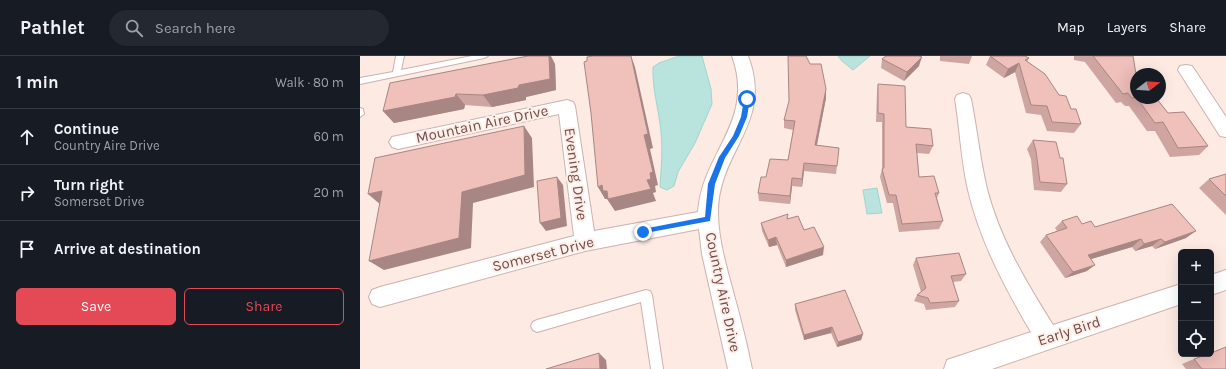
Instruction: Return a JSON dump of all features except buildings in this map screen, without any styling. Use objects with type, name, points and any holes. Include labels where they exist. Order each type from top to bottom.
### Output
[{"type":"street","name":"Country Aire Drive","points":[[740,56],[747,82],[744,117],[736,136],[722,157],[712,184],[708,219],[713,255],[740,369]]},
{"type":"street","points":[[1186,70],[1226,131]]},
{"type":"street","points":[[963,99],[978,190],[990,230],[1012,279],[1048,338]]},
{"type":"street","name":"Mountain Aire Drive","points":[[398,142],[567,106]]},
{"type":"street","name":"Evening Drive","points":[[567,106],[585,242]]},
{"type":"street","name":"Somerset Drive","points":[[380,297],[585,242],[708,219]]},
{"type":"street","points":[[1214,284],[1226,280]]},
{"type":"street","name":"Early Bird","points":[[956,369],[1178,295]]},
{"type":"lane","points":[[396,74],[400,56]]},
{"type":"lane","points":[[360,81],[484,56]]},
{"type":"lane","points":[[537,326],[646,295],[657,369]]},
{"type":"water","points":[[679,56],[702,56],[711,89],[712,104],[695,143],[678,172],[674,186],[667,190],[660,187],[662,139],[653,67],[659,63]]},
{"type":"water","points":[[838,56],[870,56],[853,70]]},
{"type":"water","points":[[877,188],[882,213],[867,214],[863,190]]},
{"type":"route","points":[[643,232],[708,219],[712,184],[722,157],[736,136],[744,117],[747,99]]}]
